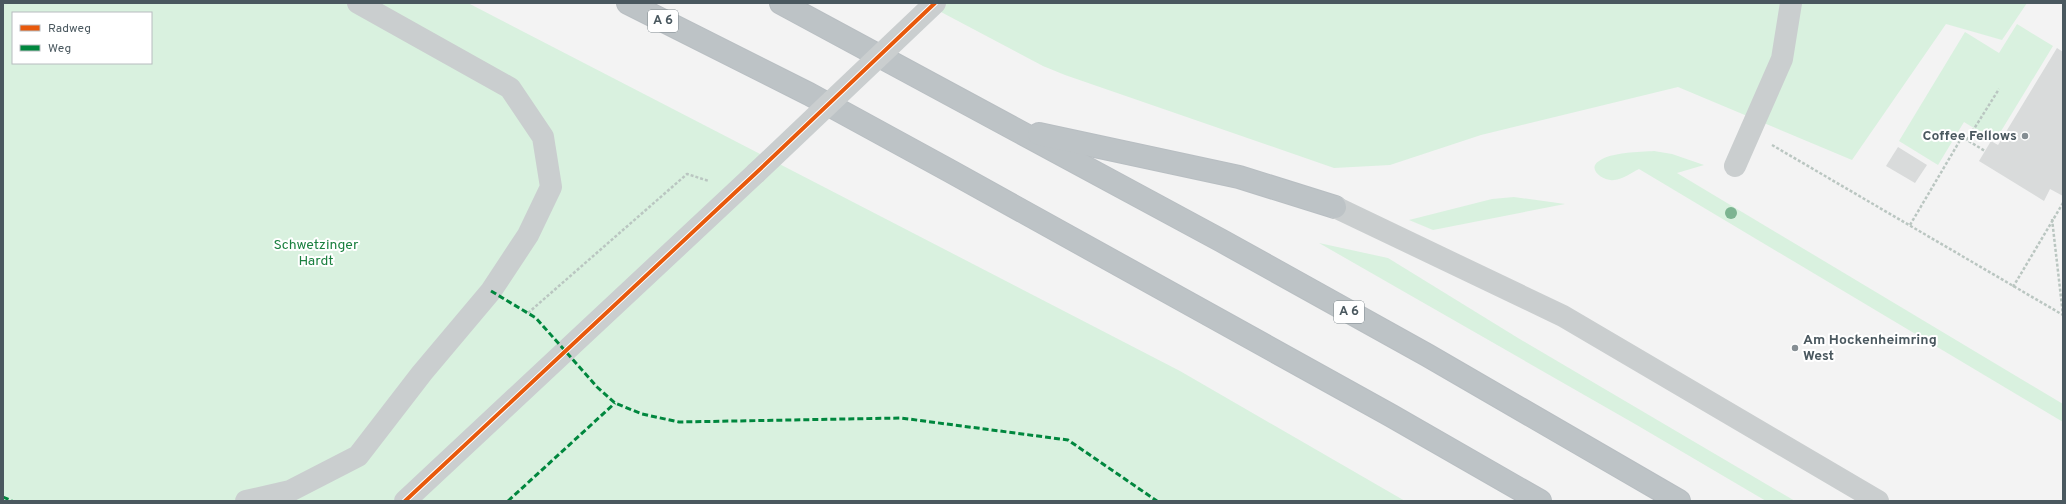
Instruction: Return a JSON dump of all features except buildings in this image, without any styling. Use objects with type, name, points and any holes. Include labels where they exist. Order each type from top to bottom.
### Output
[{"type":"highway","name":"A 6","points":[[628,3],[809,94],[950,170],[1390,415],[1540,501]]},
{"type":"highway","name":"A 6","points":[[780,3],[1015,129],[1421,352],[1679,501]]},
{"type":"highway","points":[[1015,129],[1239,177],[1335,207]]},
{"type":"lane","points":[[246,501],[290,491],[358,456],[422,373],[491,291],[528,235],[551,187],[543,137],[510,88],[358,3]]},
{"type":"lane","points":[[405,501],[756,173],[935,3]]},
{"type":"lane","points":[[1735,166],[1782,59],[1791,3]]},
{"type":"lane","points":[[1335,207],[1562,316],[1878,501]]},
{"type":"path","points":[[1968,140],[1998,89]]},
{"type":"path","points":[[1749,132],[2063,315]]},
{"type":"path","points":[[1910,225],[1962,137],[1985,151]]},
{"type":"path","points":[[528,313],[687,174]]},
{"type":"path","points":[[2013,287],[2052,219],[2063,203]]},
{"type":"path","points":[[2052,219],[2063,315]]},
{"type":"green space","name":"Schwetzinger Hardt","points":[[3,3],[468,3],[1180,371],[1405,501],[3,501]]},
{"type":"green space","points":[[924,3],[2027,3],[2002,40],[1946,24],[1852,160],[1678,87],[1481,135],[1390,165],[1334,168],[1065,75],[1043,66]]},
{"type":"green space","points":[[2017,24],[2053,46],[1995,141],[1964,122],[1938,165],[1899,141],[1965,32],[1999,53]]},
{"type":"green space","points":[[1654,151],[1672,154],[1704,165],[1677,173],[2063,404],[2063,422],[1639,169],[1624,177],[1610,180],[1601,177],[1594,168],[1599,161],[1611,156],[1626,153]]},
{"type":"green space","points":[[1514,197],[1565,204],[1433,230],[1409,220],[1492,199]]},
{"type":"green space","points":[[1319,243],[1388,258],[1518,338],[1795,501],[1766,501],[1635,424]]},
{"type":"marked path","points":[[491,291],[536,318],[597,387],[615,403],[642,414],[679,422],[901,418],[1068,440],[1157,501]]},
{"type":"marked path","points":[[508,501],[615,403]]},
{"type":"marked path","points":[[3,497],[12,501]]},
{"type":"cycle path","points":[[405,501],[756,173],[935,3]]},
{"type":"place","name":"Coffee Fellows","points":[[2025,136]]},
{"type":"place","name":"Am Hockenheimring West","points":[[1795,348]]}]
